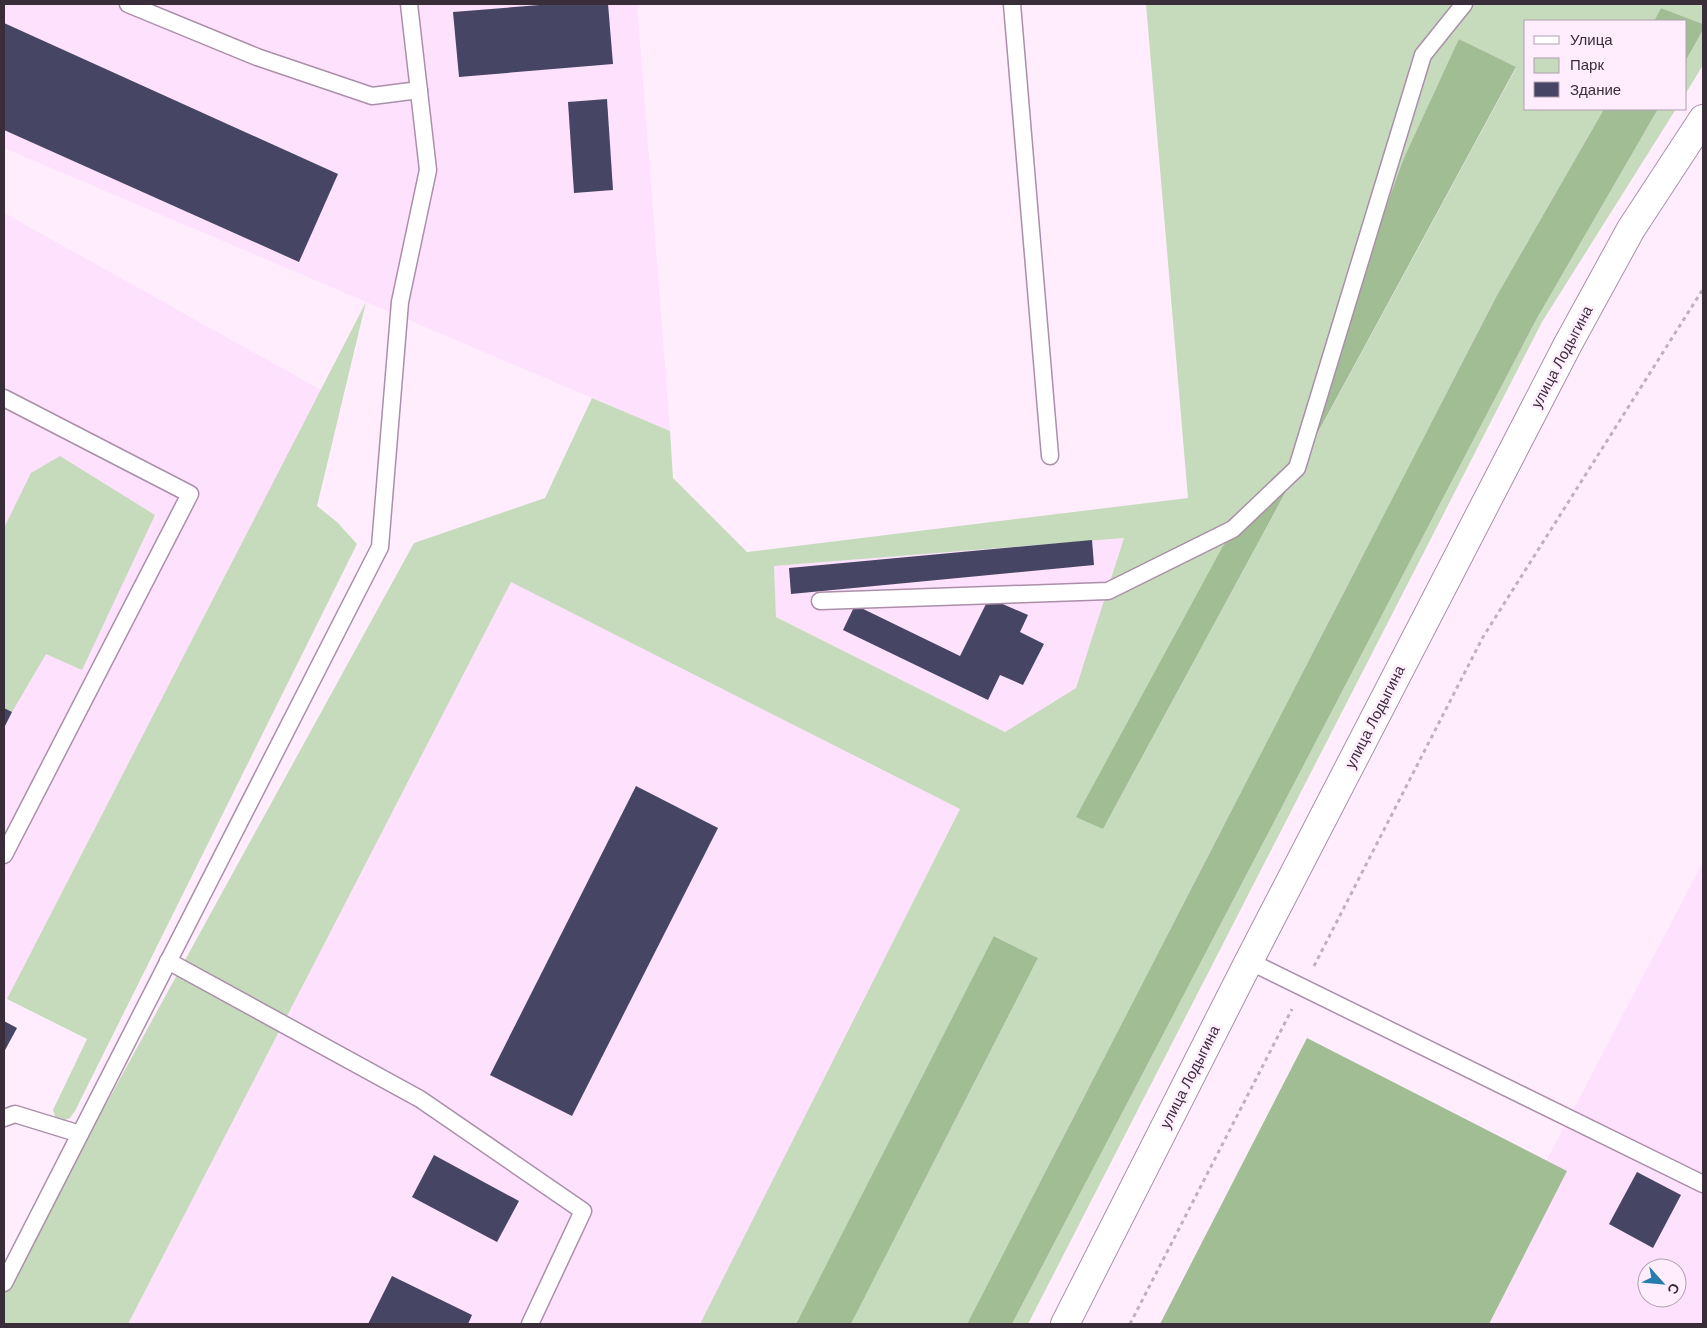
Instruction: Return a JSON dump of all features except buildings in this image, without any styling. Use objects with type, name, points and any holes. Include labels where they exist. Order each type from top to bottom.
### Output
[{"type":"main road","name":"улица Лодыгина","points":[[1065,1324],[1249,962],[1577,327],[1631,229],[1703,119]]},
{"type":"lane","points":[[128,4],[257,57],[372,96],[419,90]]},
{"type":"lane","points":[[6,1269],[80,1134],[380,547],[400,302],[428,170],[409,4]]},
{"type":"lane","points":[[1012,4],[1050,456]]},
{"type":"lane","points":[[820,601],[1108,591],[1232,529],[1297,468],[1423,55],[1464,4]]},
{"type":"lane","points":[[4,398],[190,494],[4,855]]},
{"type":"lane","points":[[168,961],[420,1100],[583,1211],[530,1324]]},
{"type":"lane","points":[[1249,962],[1703,1184]]},
{"type":"lane","points":[[4,1118],[15,1114],[80,1134]]},
{"type":"path","points":[[1130,1324],[1483,638],[1703,289]]},
{"type":"shaded area","points":[[4,4],[637,4],[670,431],[4,148]]},
{"type":"shaded area","points":[[4,213],[321,390],[7,999],[4,997]]},
{"type":"shaded area","points":[[1125,538],[1076,688],[1005,732],[776,617],[774,566]]},
{"type":"shaded area","points":[[510,581],[960,809],[700,1324],[128,1324]]},
{"type":"shaded area","points":[[1703,862],[1703,1324],[1461,1324]]},
{"type":"green space","points":[[1146,4],[1703,4],[1703,24],[1661,8],[1655,20],[1524,20],[1524,110],[1603,110],[1496,297],[967,1324],[851,1324],[1038,958],[995,936],[796,1324],[700,1324],[960,809],[511,582],[128,1324],[4,1324],[4,1290],[414,543],[545,498],[592,398],[670,431],[673,478],[747,552],[1188,498]],"holes":[[[1459,39],[1516,68],[1103,829],[1301,440]],[[1124,538],[1076,688],[1005,732],[776,617],[774,566]]]},
{"type":"green space","points":[[1661,8],[1703,24],[1703,30],[1687,58],[1687,20],[1655,20]]},
{"type":"green space","points":[[1703,30],[1703,65],[1687,91],[1687,58]]},
{"type":"green space","points":[[1459,39],[1516,67],[1103,829],[1076,817],[1223,546],[1272,494],[1301,440],[1404,158]]},
{"type":"green space","points":[[1603,110],[1657,110],[1536,320],[1012,1324],[967,1324],[1496,297]]},
{"type":"green space","points":[[1657,110],[1675,110],[1542,322],[1028,1324],[1012,1324],[1536,320]]},
{"type":"green space","points":[[366,302],[317,506],[337,522],[357,544],[75,1111],[70,1118],[63,1121],[56,1119],[53,1110],[87,1039],[7,999]]},
{"type":"green space","points":[[60,456],[155,515],[82,670],[46,654],[12,712],[4,708],[4,528],[31,473]]},
{"type":"green space","points":[[994,936],[1038,958],[851,1324],[796,1324]]},
{"type":"green space","points":[[1307,1038],[1567,1171],[1489,1324],[1160,1324]]}]
